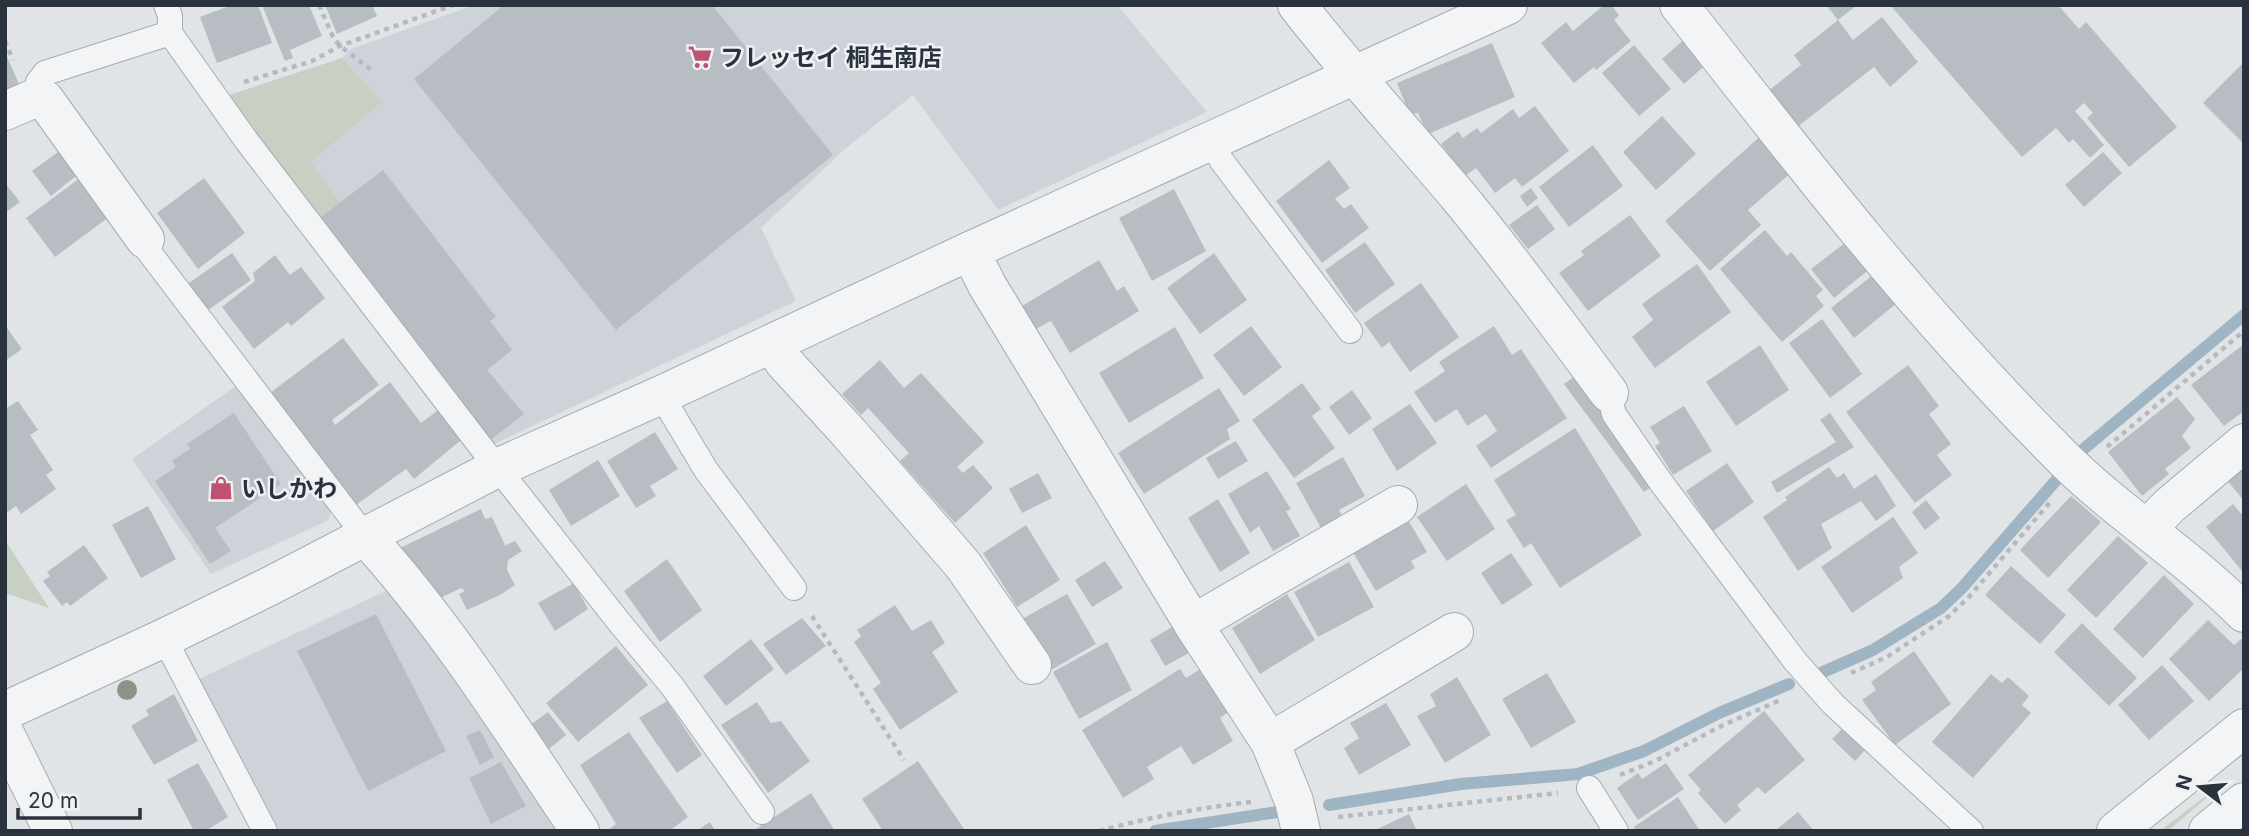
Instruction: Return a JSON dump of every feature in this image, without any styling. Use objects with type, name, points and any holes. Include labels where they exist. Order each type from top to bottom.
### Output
[{"type":"street","points":[[1297,5],[1339,60],[1469,210],[1609,393]]},
{"type":"street","points":[[5,711],[164,638],[497,468],[661,396],[970,251],[1508,5]]},
{"type":"street","points":[[1679,5],[1865,239],[1998,391],[2077,472],[2244,613]]},
{"type":"street","points":[[20,104],[45,100],[145,239]]},
{"type":"street","points":[[970,251],[1194,624],[1270,742],[1294,801],[1315,824]]},
{"type":"street","points":[[773,344],[784,362],[963,565],[1032,664]]},
{"type":"street","points":[[2147,529],[2169,506],[2244,443]]},
{"type":"street","points":[[1194,624],[1398,505]]},
{"type":"street","points":[[365,536],[394,569],[479,682],[580,831]]},
{"type":"street","points":[[1270,742],[1454,632]]},
{"type":"street","points":[[2116,831],[2244,727]]},
{"type":"street","points":[[5,734],[53,831]]},
{"type":"street","points":[[2208,831],[2244,802]]},
{"type":"lane","points":[[166,5],[170,16],[170,33],[209,90],[497,468],[672,686],[762,812]]},
{"type":"lane","points":[[20,104],[45,73],[170,33]]},
{"type":"lane","points":[[1213,141],[1221,160],[1350,331]]},
{"type":"lane","points":[[145,239],[146,248],[365,536]]},
{"type":"lane","points":[[1609,393],[1614,414],[1660,481],[1795,661],[1833,704],[1971,831]]},
{"type":"lane","points":[[661,396],[706,470],[794,588]]},
{"type":"lane","points":[[164,638],[265,831]]},
{"type":"lane","points":[[1589,788],[1616,831]]},
{"type":"path","points":[[319,5],[333,37],[340,46],[374,72]]},
{"type":"path","points":[[209,90],[224,89],[312,61],[340,46],[453,5]]},
{"type":"path","points":[[2100,452],[2244,331]]},
{"type":"path","points":[[1843,677],[1887,657],[1949,616],[1968,598],[2059,493]]},
{"type":"path","points":[[794,588],[904,760]]},
{"type":"path","points":[[1315,824],[1357,816],[1577,792],[1655,761],[1723,724],[1791,696]]},
{"type":"path","points":[[1100,831],[1159,815],[1258,802]]},
{"type":"shaded area","points":[[474,5],[1117,5],[1207,112],[998,210],[913,95],[845,149],[761,228],[796,301],[490,446],[317,220],[311,162],[381,102],[342,58],[351,49]]},
{"type":"shaded area","points":[[240,383],[332,504],[329,520],[211,574],[132,459]]},
{"type":"shaded area","points":[[392,588],[564,831],[280,831],[199,679]]},
{"type":"green space","points":[[342,58],[382,102],[311,162],[340,203],[317,220],[223,97]]},
{"type":"green space","points":[[5,540],[49,608],[5,593]]},
{"type":"green space","points":[[2233,775],[2168,831],[2160,831]]},
{"type":"building","points":[[232,5],[258,5],[272,43],[217,63],[200,17]]},
{"type":"building","points":[[262,5],[309,5],[322,36],[290,50],[293,58],[285,61]]},
{"type":"building","points":[[325,5],[372,5],[377,16],[337,34]]},
{"type":"building","points":[[504,5],[712,5],[833,155],[616,330],[414,79]]},
{"type":"building","points":[[1604,5],[1611,5],[1619,15],[1614,20],[1631,41],[1596,70],[1594,67],[1574,83],[1541,43],[1566,22],[1573,31]]},
{"type":"building","points":[[1826,5],[1857,5],[1838,20]]},
{"type":"building","points":[[1890,5],[2058,5],[2079,29],[2086,22],[2177,127],[2129,167],[2087,118],[2093,113],[2084,103],[2075,111],[2104,145],[2090,158],[2073,139],[2069,143],[2056,128],[2022,157]]},
{"type":"building","points":[[1882,17],[1918,62],[1890,87],[1874,67],[1796,128],[1767,92],[1801,65],[1794,55],[1838,20],[1853,40]]},
{"type":"building","points":[[1687,37],[1710,61],[1684,84],[1662,59]]},
{"type":"building","points":[[1492,43],[1515,97],[1428,134],[1418,113],[1410,115],[1397,83]]},
{"type":"building","points":[[1634,45],[1671,89],[1639,116],[1602,73]]},
{"type":"building","points":[[5,52],[22,91],[5,98]]},
{"type":"building","points":[[2244,62],[2244,144],[2203,103]]},
{"type":"building","points":[[1535,106],[1569,151],[1522,187],[1515,178],[1495,193],[1476,168],[1465,176],[1441,144],[1458,131],[1463,138],[1477,128],[1481,133],[1513,109],[1519,118]]},
{"type":"building","points":[[1662,116],[1696,154],[1656,190],[1623,152]]},
{"type":"building","points":[[1763,134],[1794,170],[1748,210],[1761,225],[1710,271],[1665,221]]},
{"type":"building","points":[[1593,145],[1623,186],[1569,227],[1539,187]]},
{"type":"building","points":[[58,152],[76,176],[51,196],[32,171]]},
{"type":"building","points":[[2103,152],[2122,173],[2084,207],[2065,185]]},
{"type":"building","points":[[1329,160],[1350,188],[1335,199],[1344,209],[1351,204],[1369,228],[1322,263],[1276,201]]},
{"type":"building","points":[[383,170],[496,317],[490,321],[512,350],[487,370],[524,414],[488,442],[454,399],[457,394],[321,217]]},
{"type":"building","points":[[80,178],[109,217],[55,257],[26,218]]},
{"type":"building","points":[[204,178],[245,233],[198,269],[157,213]]},
{"type":"building","points":[[5,183],[20,202],[5,213]]},
{"type":"building","points":[[1531,188],[1538,198],[1527,207],[1520,196]]},
{"type":"building","points":[[1174,189],[1206,251],[1152,281],[1119,218]]},
{"type":"building","points":[[1537,205],[1555,229],[1528,249],[1509,225]]},
{"type":"building","points":[[1630,215],[1661,256],[1588,311],[1559,273],[1584,255],[1581,251]]},
{"type":"building","points":[[1765,230],[1787,256],[1791,252],[1823,290],[1816,296],[1824,306],[1782,342],[1720,269]]},
{"type":"building","points":[[1850,239],[1871,268],[1834,298],[1811,269]]},
{"type":"building","points":[[1365,242],[1395,284],[1355,313],[1325,270]]},
{"type":"building","points":[[232,253],[251,280],[205,312],[186,285]]},
{"type":"building","points":[[1214,253],[1247,300],[1200,334],[1167,288]]},
{"type":"building","points":[[275,255],[290,275],[301,267],[325,298],[291,326],[288,322],[254,349],[222,307],[255,281],[253,273]]},
{"type":"building","points":[[1099,260],[1117,291],[1124,286],[1139,311],[1070,353],[1051,321],[1036,329],[1022,306]]},
{"type":"building","points":[[1697,264],[1731,312],[1655,368],[1632,337],[1653,320],[1642,304]]},
{"type":"building","points":[[1874,274],[1897,303],[1854,338],[1831,308]]},
{"type":"building","points":[[1421,283],[1459,337],[1410,372],[1389,342],[1382,348],[1364,323]]},
{"type":"building","points":[[1822,319],[1862,374],[1830,398],[1789,343]]},
{"type":"building","points":[[5,325],[22,349],[5,361]]},
{"type":"building","points":[[1251,326],[1282,367],[1244,396],[1213,355]]},
{"type":"building","points":[[1494,326],[1512,355],[1521,349],[1567,418],[1491,468],[1476,446],[1497,431],[1486,414],[1467,426],[1457,409],[1435,423],[1414,392],[1445,371],[1439,362]]},
{"type":"building","points":[[1175,327],[1204,378],[1129,423],[1099,373]]},
{"type":"building","points":[[343,338],[379,385],[332,420],[335,425],[390,382],[421,423],[441,408],[466,436],[414,479],[406,469],[356,505],[270,393]]},
{"type":"building","points":[[2244,344],[2244,411],[2224,426],[2191,385]]},
{"type":"building","points":[[1760,345],[1789,390],[1736,426],[1706,382]]},
{"type":"building","points":[[880,360],[904,388],[921,373],[984,442],[957,467],[963,473],[973,465],[993,488],[955,523],[900,461],[909,453],[868,408],[861,415],[842,394]]},
{"type":"building","points":[[1908,365],[1939,406],[1929,414],[1951,444],[1937,455],[1952,475],[1915,503],[1846,412]]},
{"type":"building","points":[[1575,376],[1656,484],[1644,492],[1564,384]]},
{"type":"building","points":[[1302,383],[1321,409],[1312,416],[1335,448],[1294,478],[1252,420]]},
{"type":"building","points":[[1219,388],[1240,421],[1227,429],[1230,439],[1144,494],[1118,453]]},
{"type":"building","points":[[1352,390],[1372,418],[1349,435],[1329,407]]},
{"type":"building","points":[[2177,397],[2195,419],[2182,436],[2191,448],[2165,469],[2169,474],[2142,496],[2108,452]]},
{"type":"building","points":[[18,401],[38,430],[30,435],[53,470],[46,475],[56,489],[21,514],[16,506],[8,512],[5,508],[5,409]]},
{"type":"building","points":[[1410,404],[1437,443],[1397,471],[1372,429]]},
{"type":"building","points":[[1684,406],[1712,451],[1673,475],[1655,446],[1660,443],[1650,427]]},
{"type":"building","points":[[234,413],[281,484],[215,528],[231,551],[210,564],[155,481],[176,467],[172,461],[190,449],[187,444]]},
{"type":"building","points":[[1830,413],[1854,447],[1777,493],[1771,482],[1836,442],[1820,420]]},
{"type":"building","points":[[1575,428],[1642,535],[1560,588],[1531,543],[1524,548],[1506,520],[1516,515],[1494,480]]},
{"type":"building","points":[[655,432],[678,469],[650,486],[656,496],[636,508],[607,461]]},
{"type":"building","points":[[1236,441],[1248,461],[1218,479],[1206,458]]},
{"type":"building","points":[[1343,457],[1365,496],[1339,510],[1342,516],[1321,528],[1296,483]]},
{"type":"building","points":[[598,460],[620,496],[571,526],[549,490]]},
{"type":"building","points":[[1727,463],[1754,502],[1713,531],[1686,491]]},
{"type":"building","points":[[2244,465],[2244,501],[2226,479]]},
{"type":"building","points":[[1829,467],[1837,478],[1844,473],[1854,489],[1876,474],[1896,506],[1876,521],[1861,501],[1821,524],[1832,548],[1798,571],[1763,517],[1787,500],[1785,497]]},
{"type":"building","points":[[1267,471],[1291,509],[1286,511],[1300,536],[1273,551],[1259,526],[1250,533],[1228,494]]},
{"type":"building","points":[[1038,473],[1052,498],[1022,513],[1009,489]]},
{"type":"building","points":[[1466,484],[1495,529],[1447,561],[1417,517]]},
{"type":"building","points":[[2071,496],[2101,522],[2048,578],[2020,550]]},
{"type":"building","points":[[1218,499],[1250,553],[1220,572],[1188,518]]},
{"type":"building","points":[[1926,500],[1940,518],[1925,530],[1912,512]]},
{"type":"building","points":[[2233,504],[2244,517],[2242,571],[2206,527]]},
{"type":"building","points":[[148,506],[176,559],[141,578],[112,525]]},
{"type":"building","points":[[481,509],[485,519],[492,517],[505,545],[495,550],[515,541],[522,551],[508,560],[507,570],[515,585],[467,610],[459,594],[465,591],[461,588],[436,600],[430,581],[423,587],[400,548]]},
{"type":"building","points":[[1893,517],[1918,553],[1899,567],[1903,578],[1852,613],[1821,567]]},
{"type":"building","points":[[1407,518],[1427,552],[1411,561],[1415,568],[1376,591],[1352,551]]},
{"type":"building","points":[[1026,525],[1060,580],[1017,607],[983,553]]},
{"type":"building","points":[[2118,536],[2148,563],[2096,618],[2067,590]]},
{"type":"building","points":[[84,545],[108,578],[70,606],[67,602],[62,606],[43,581],[50,576],[47,572]]},
{"type":"building","points":[[1511,553],[1533,585],[1502,605],[1481,573]]},
{"type":"building","points":[[667,559],[702,610],[660,642],[624,591]]},
{"type":"building","points":[[1105,561],[1123,588],[1092,607],[1075,580]]},
{"type":"building","points":[[1349,562],[1374,607],[1318,637],[1294,592]]},
{"type":"building","points":[[2011,566],[2066,615],[2040,644],[1985,595]]},
{"type":"building","points":[[2164,575],[2194,604],[2143,658],[2113,629]]},
{"type":"building","points":[[574,583],[588,609],[555,631],[538,603]]},
{"type":"building","points":[[1067,594],[1096,644],[1051,670],[1022,619]]},
{"type":"building","points":[[1287,594],[1315,640],[1260,674],[1232,628]]},
{"type":"building","points":[[895,605],[912,631],[931,620],[945,643],[932,652],[958,692],[900,730],[873,689],[881,683],[854,642],[861,636],[857,630]]},
{"type":"building","points":[[376,614],[446,751],[368,791],[297,651]]},
{"type":"building","points":[[802,618],[826,646],[786,675],[763,644]]},
{"type":"building","points":[[2208,620],[2234,645],[2241,639],[2244,641],[2244,668],[2209,701],[2169,659]]},
{"type":"building","points":[[2082,623],[2137,678],[2109,706],[2054,652]]},
{"type":"building","points":[[1174,626],[1189,653],[1165,666],[1150,640]]},
{"type":"building","points":[[751,639],[774,669],[726,706],[703,676]]},
{"type":"building","points":[[1107,642],[1132,690],[1079,719],[1053,672]]},
{"type":"building","points":[[616,646],[648,685],[578,742],[546,703]]},
{"type":"building","points":[[1914,651],[1951,704],[1895,745],[1862,700],[1876,690],[1871,682]]},
{"type":"building","points":[[2162,665],[2194,701],[2149,740],[2118,705]]},
{"type":"building","points":[[1180,669],[1186,678],[1199,670],[1203,676],[1207,673],[1230,711],[1220,718],[1233,741],[1193,765],[1181,746],[1147,767],[1154,779],[1123,798],[1082,730]]},
{"type":"building","points":[[1547,673],[1576,722],[1531,748],[1502,699]]},
{"type":"building","points":[[1991,674],[2002,683],[2008,677],[2029,696],[2022,705],[2031,713],[1973,778],[1932,742]]},
{"type":"building","points":[[1457,677],[1491,735],[1445,763],[1417,716],[1436,706],[1430,694]]},
{"type":"building","points":[[174,694],[198,741],[154,765],[131,726],[149,715],[146,710]]},
{"type":"building","points":[[667,701],[702,755],[677,773],[639,718]]},
{"type":"building","points":[[757,702],[771,723],[781,721],[810,761],[768,793],[721,725]]},
{"type":"building","points":[[1386,703],[1411,745],[1359,775],[1344,748],[1359,738],[1350,723]]},
{"type":"building","points":[[1764,711],[1805,760],[1765,794],[1758,787],[1737,805],[1741,810],[1725,824],[1698,793],[1701,790],[1688,775]]},
{"type":"building","points":[[548,712],[566,735],[544,753],[525,729]]},
{"type":"building","points":[[1843,728],[1865,750],[1855,761],[1832,739]]},
{"type":"building","points":[[480,730],[494,757],[480,765],[466,736]]},
{"type":"building","points":[[629,732],[688,817],[669,831],[607,831],[616,824],[580,765]]},
{"type":"building","points":[[918,761],[964,829],[961,831],[883,831],[862,799]]},
{"type":"building","points":[[501,762],[526,806],[491,824],[469,778]]},
{"type":"building","points":[[198,763],[228,817],[205,831],[194,831],[167,780]]},
{"type":"building","points":[[1666,763],[1684,789],[1638,820],[1617,788],[1638,773],[1642,779]]},
{"type":"building","points":[[811,793],[835,831],[753,831]]},
{"type":"building","points":[[1678,797],[1700,831],[1636,831],[1634,827]]},
{"type":"building","points":[[1798,812],[1814,831],[1775,831]]},
{"type":"building","points":[[1409,814],[1417,831],[1373,831]]},
{"type":"building","points":[[710,822],[715,831],[696,831]]},
{"type":"waterway","points":[[2080,452],[2244,315]]},
{"type":"waterway","points":[[1823,672],[1873,650],[1941,608],[1962,588],[2058,478]]},
{"type":"waterway","points":[[1329,805],[1461,784],[1578,774],[1644,751],[1719,713],[1789,684]]},
{"type":"waterway","points":[[1155,831],[1277,812]]},
{"type":"place","name":"フレッセイ 桐生南店","points":[[700,57]]},
{"type":"place","name":"いしかわ","points":[[221,488]]}]
